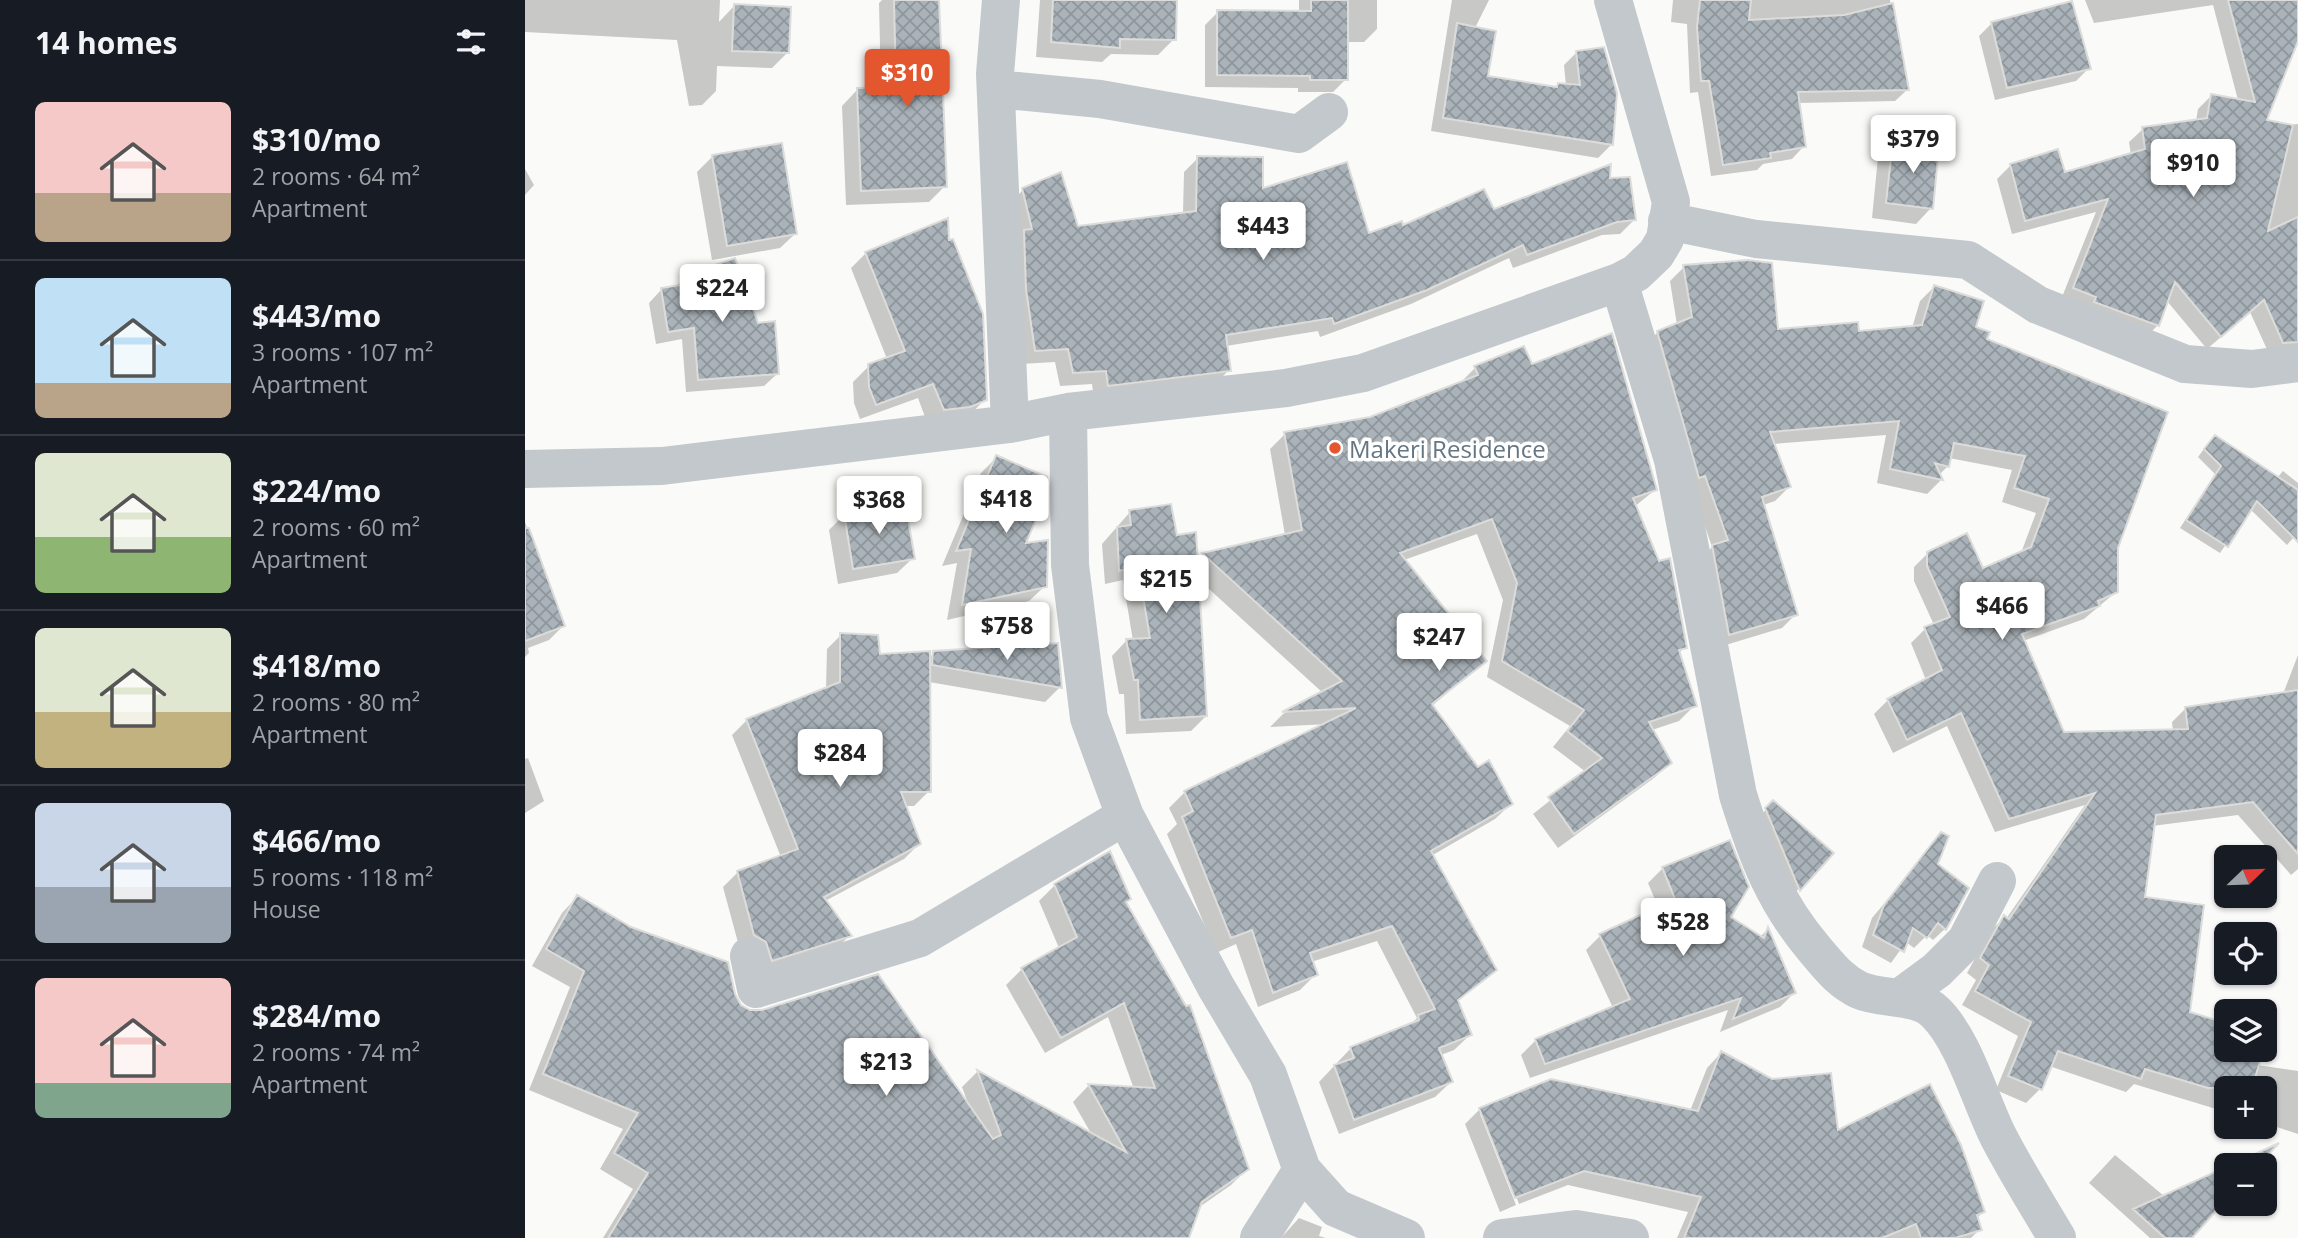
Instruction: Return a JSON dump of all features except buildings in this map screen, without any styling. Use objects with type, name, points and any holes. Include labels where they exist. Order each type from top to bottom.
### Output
[{"type":"street","points":[[1001,0],[996,89],[1010,424]]},
{"type":"street","points":[[525,469],[662,466],[1010,424],[1068,412],[1286,388],[1363,373],[1619,282],[1636,273],[1656,254],[1665,239],[1671,202],[1613,0]]},
{"type":"street","points":[[996,89],[1100,99],[1299,134],[1329,112]]},
{"type":"street","points":[[1667,221],[1756,239],[1968,260],[2038,305],[2185,364],[2252,369],[2298,363]]},
{"type":"street","points":[[1619,282],[1673,460],[1738,795],[1754,847],[1775,895],[1792,923],[1837,977],[1860,990],[1899,998],[1935,1011],[1955,1041],[1998,1136],[2057,1238]]},
{"type":"street","points":[[1068,412],[1070,565],[1089,718],[1125,816],[1216,987],[1268,1075],[1302,1170],[1336,1208],[1406,1238]]},
{"type":"street","points":[[749,956],[756,989],[920,938],[1125,816]]},
{"type":"street","points":[[1899,998],[1937,971],[1966,941],[1997,881]]},
{"type":"street","points":[[1259,1238],[1302,1170]]},
{"type":"street","points":[[1502,1238],[1576,1228],[1630,1238]]},
{"type":"place","name":"Makeri Residence","points":[[1335,448]]}]
